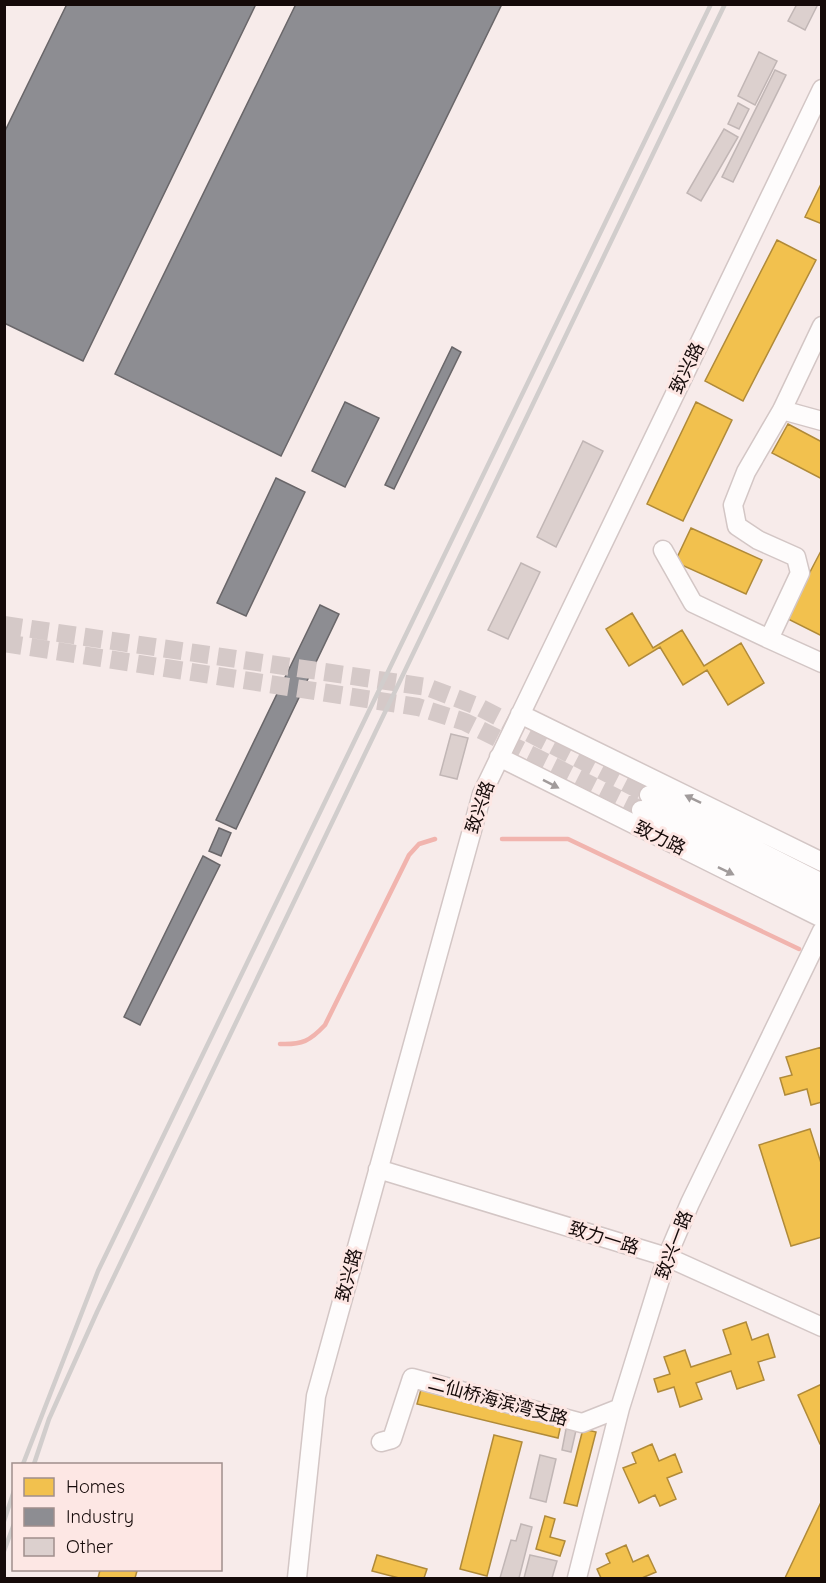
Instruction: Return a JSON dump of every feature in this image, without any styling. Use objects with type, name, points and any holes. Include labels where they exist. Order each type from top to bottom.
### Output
[{"type":"street","name":"致兴路","points":[[297,1578],[316,1396],[482,794],[822,89]]},
{"type":"street","points":[[769,639],[800,573],[796,557],[758,540],[737,526],[733,505],[746,472],[782,410],[822,326]]},
{"type":"street","points":[[782,410],[822,421]]},
{"type":"street","points":[[663,550],[693,603],[822,663]]},
{"type":"street","name":"致力路","points":[[520,714],[645,803],[822,918]]},
{"type":"street","name":"致力路","points":[[499,757],[822,862]]},
{"type":"street","name":"致力路","points":[[645,803],[822,882]]},
{"type":"street","name":"致力路","points":[[645,803],[822,901]]},
{"type":"street","name":"致兴一路","points":[[577,1578],[620,1408],[667,1257],[690,1203],[822,931]]},
{"type":"street","name":"致力一路","points":[[378,1169],[667,1257],[822,1327]]},
{"type":"street","name":"二仙桥海滨湾支路","points":[[381,1442],[392,1439],[412,1378],[582,1424],[620,1408]]},
{"type":"building: Homes","points":[[822,182],[822,224],[805,217]]},
{"type":"building: Homes","points":[[777,240],[816,260],[743,401],[705,381]]},
{"type":"building: Homes","points":[[696,402],[732,420],[683,521],[647,504]]},
{"type":"building: Homes","points":[[788,424],[822,442],[822,479],[772,453]]},
{"type":"building: Homes","points":[[691,528],[762,560],[746,594],[675,562]]},
{"type":"building: Homes","points":[[822,549],[822,636],[786,618]]},
{"type":"building: Homes","points":[[632,613],[653,648],[682,630],[704,666],[741,643],[764,683],[728,705],[707,670],[683,685],[660,647],[629,666],[606,629]]},
{"type":"building: Homes","points":[[822,1047],[822,1102],[811,1105],[807,1089],[785,1095],[780,1078],[792,1075],[786,1057]]},
{"type":"building: Homes","points":[[810,1129],[822,1166],[822,1237],[791,1246],[759,1145]]},
{"type":"building: Homes","points":[[746,1322],[752,1340],[768,1334],[775,1357],[758,1362],[764,1380],[737,1389],[731,1371],[696,1383],[702,1399],[680,1407],[674,1387],[658,1392],[654,1379],[670,1374],[664,1357],[685,1350],[691,1367],[731,1354],[723,1330]]},
{"type":"building: Homes","points":[[822,1384],[822,1444],[820,1444],[798,1395]]},
{"type":"building: Homes","points":[[422,1386],[562,1420],[558,1438],[417,1404]]},
{"type":"building: Homes","points":[[583,1429],[596,1432],[577,1506],[564,1503]]},
{"type":"building: Homes","points":[[494,1435],[522,1442],[487,1576],[460,1569]]},
{"type":"building: Homes","points":[[652,1444],[659,1461],[675,1454],[682,1472],[667,1478],[676,1499],[660,1506],[655,1495],[639,1503],[623,1468],[636,1463],[632,1453]]},
{"type":"building: Homes","points":[[822,1500],[822,1578],[785,1578]]},
{"type":"building: Homes","points":[[545,1516],[555,1519],[550,1537],[565,1541],[560,1556],[536,1549]]},
{"type":"building: Homes","points":[[626,1545],[633,1562],[648,1555],[656,1572],[642,1578],[601,1578],[597,1569],[610,1563],[606,1554]]},
{"type":"building: Homes","points":[[377,1555],[427,1569],[424,1578],[399,1578],[372,1571]]},
{"type":"building: Homes","points":[[100,1571],[137,1571],[135,1578],[98,1578]]},
{"type":"building: Industry","points":[[67,4],[256,4],[83,361],[4,323],[4,133]]},
{"type":"building: Industry","points":[[296,4],[502,4],[281,456],[115,374]]},
{"type":"building: Industry","points":[[452,347],[461,352],[394,489],[385,485]]},
{"type":"building: Industry","points":[[345,402],[379,418],[345,487],[312,471]]},
{"type":"building: Industry","points":[[276,478],[305,492],[246,616],[217,603]]},
{"type":"building: Industry","points":[[320,605],[339,614],[236,829],[216,820]]},
{"type":"building: Industry","points":[[219,828],[231,833],[221,856],[209,851]]},
{"type":"building: Industry","points":[[203,856],[220,865],[140,1025],[124,1017]]},
{"type":"building: Other","points":[[797,4],[818,4],[805,30],[788,21]]},
{"type":"building: Other","points":[[759,52],[777,61],[755,105],[738,96]]},
{"type":"building: Other","points":[[775,70],[786,75],[733,182],[722,177]]},
{"type":"building: Other","points":[[738,103],[749,109],[739,129],[728,124]]},
{"type":"building: Other","points":[[724,129],[738,137],[701,201],[687,193]]},
{"type":"building: Other","points":[[583,441],[603,451],[556,547],[537,537]]},
{"type":"building: Other","points":[[521,563],[540,572],[508,639],[488,630]]},
{"type":"building: Other","points":[[451,734],[468,738],[457,779],[440,775]]},
{"type":"building: Other","points":[[567,1424],[577,1426],[571,1452],[562,1450]]},
{"type":"building: Other","points":[[540,1455],[556,1459],[546,1502],[530,1498]]},
{"type":"building: Other","points":[[521,1524],[532,1527],[519,1578],[500,1578],[511,1540],[516,1541]]},
{"type":"building: Other","points":[[530,1555],[557,1561],[552,1578],[524,1578]]},
{"type":"waterway","points":[[280,1044],[305,1041],[325,1025],[409,855],[419,844],[435,839]]},
{"type":"waterway","points":[[502,839],[568,839],[799,949]]},
{"type":"tunnel","points":[[4,625],[427,687],[477,706],[649,795]]},
{"type":"tunnel","points":[[4,643],[418,707],[465,722],[641,810]]},
{"type":"railway","points":[[23,1463],[98,1271],[711,4]]},
{"type":"railway","points":[[34,1463],[49,1419],[97,1312],[725,4]]},
{"type":"railway","points":[[4,1521],[12,1497]]},
{"type":"railway","points":[[4,1551],[12,1529]]}]
